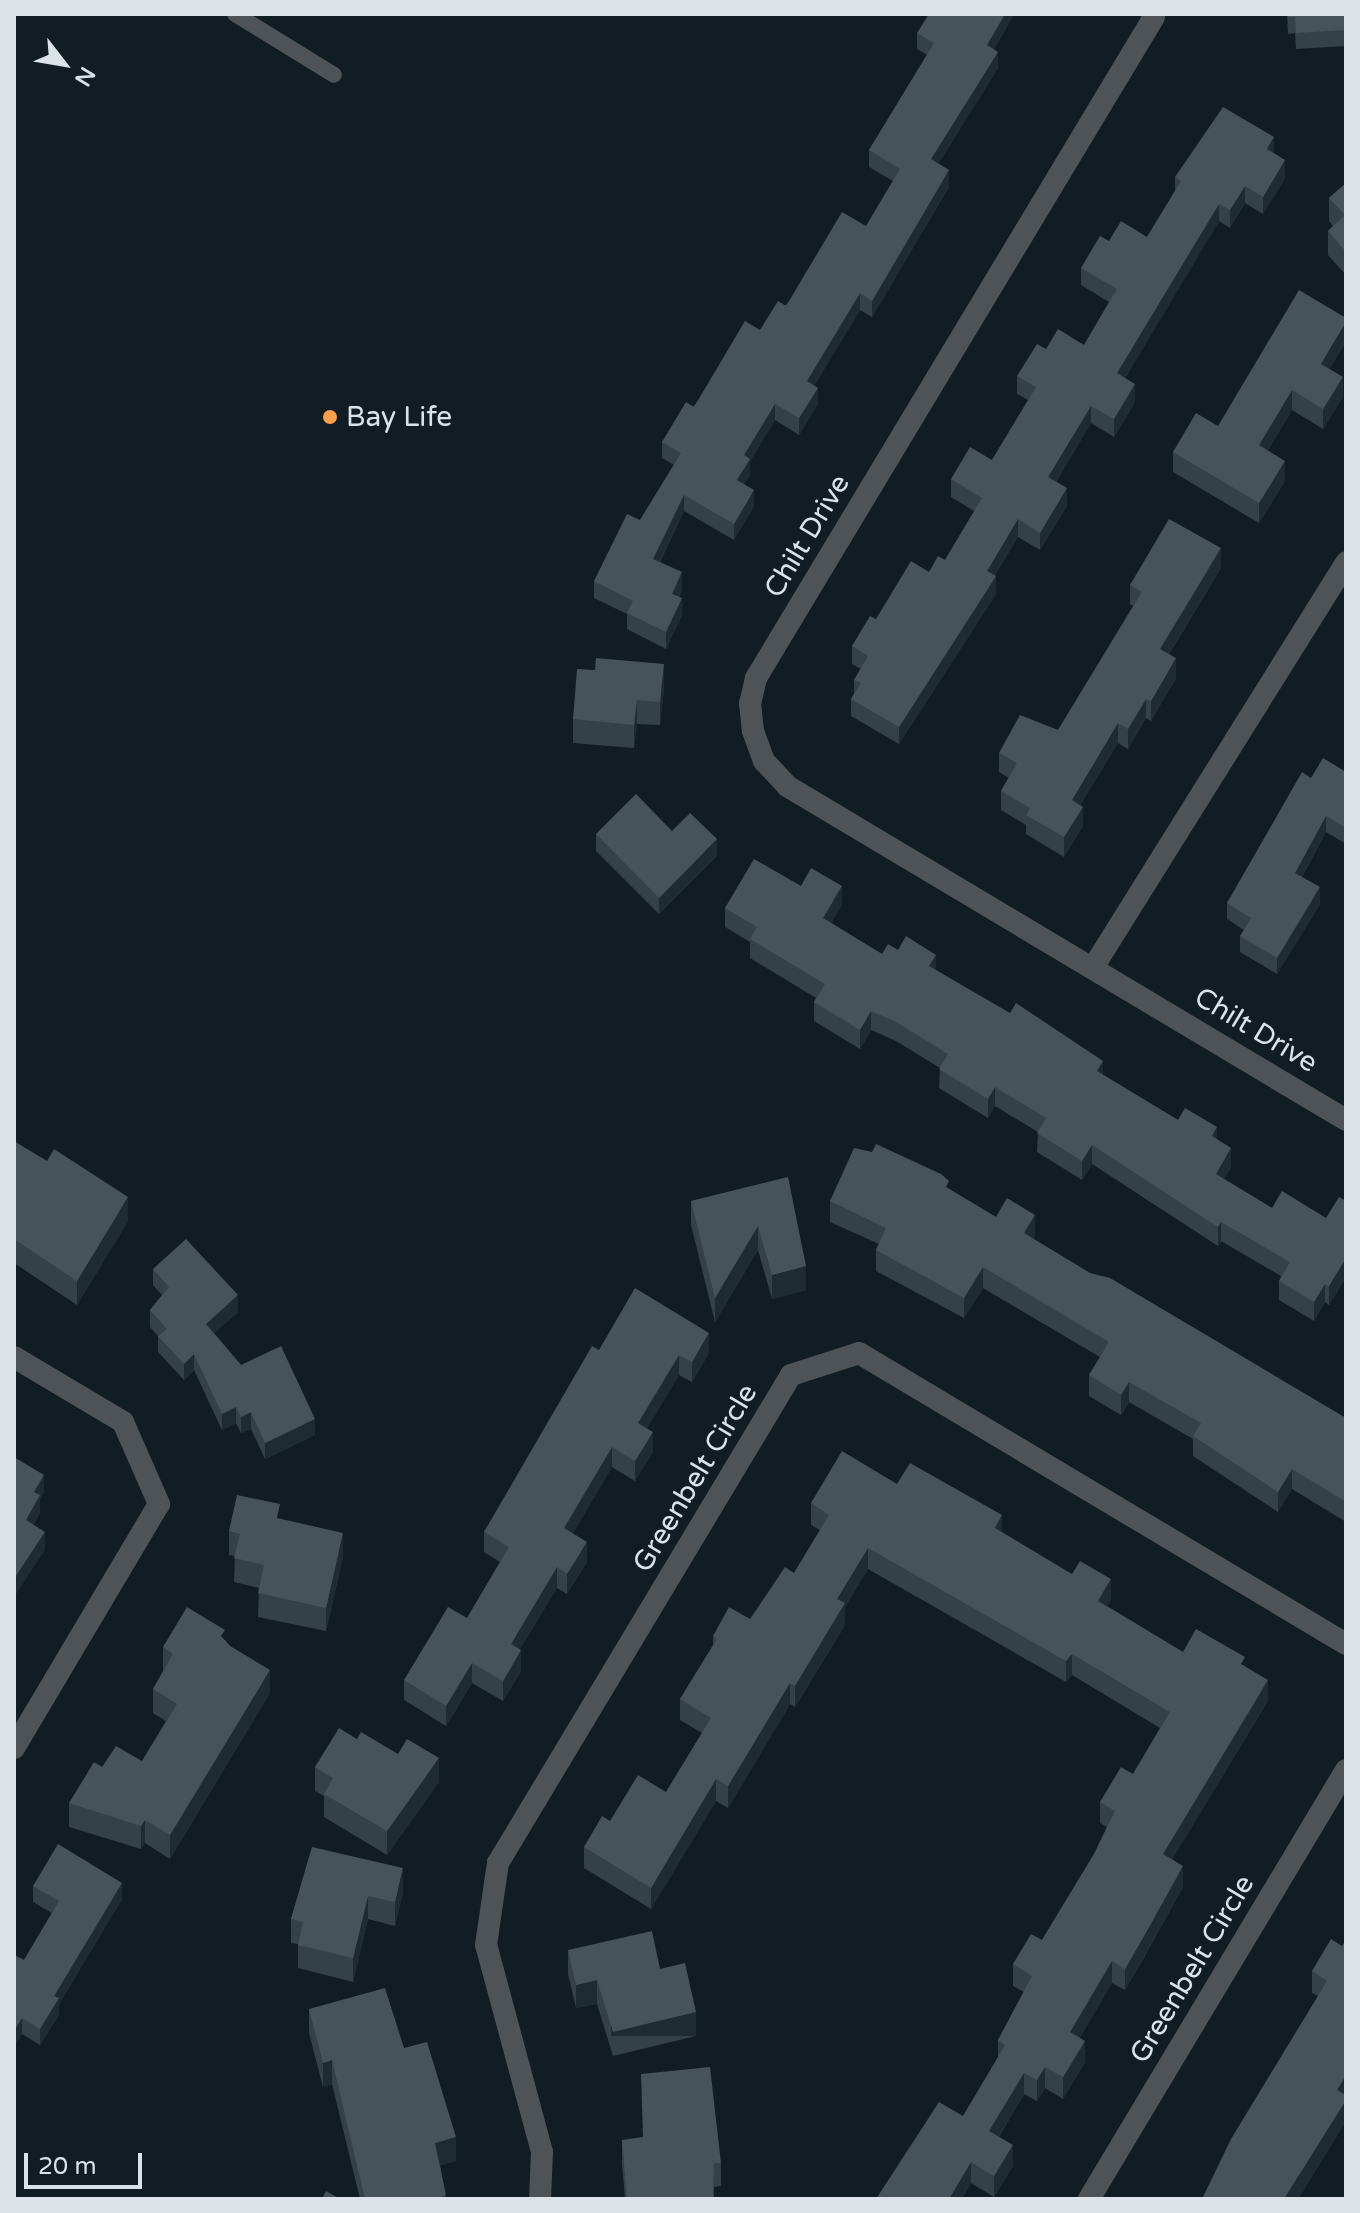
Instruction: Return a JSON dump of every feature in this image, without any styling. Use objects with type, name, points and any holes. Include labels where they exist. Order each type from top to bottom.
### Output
[{"type":"street","name":"Chilt Drive","points":[[1154,17],[756,678],[750,703],[764,761],[787,786],[1094,966],[1346,1120]]},
{"type":"street","points":[[1094,966],[1346,562]]},
{"type":"street","name":"Greenbelt Circle","points":[[540,2199],[542,2152],[486,1945],[498,1863],[791,1375],[859,1353],[1346,1644]]},
{"type":"street","points":[[14,1357],[123,1422],[159,1504],[14,1748]]},
{"type":"street","name":"Greenbelt Circle","points":[[1089,2199],[1346,1770]]},
{"type":"lane","points":[[235,14],[334,75]]},
{"type":"building","points":[[929,14],[1005,14],[987,45],[998,52],[931,159],[949,170],[872,301],[860,293],[807,381],[818,388],[799,418],[775,404],[744,455],[750,459],[737,480],[754,490],[734,524],[684,495],[653,559],[682,572],[672,594],[682,598],[666,632],[627,613],[633,601],[594,581],[627,514],[640,520],[681,453],[662,442],[686,402],[694,407],[745,321],[760,330],[778,301],[786,306],[842,212],[866,226],[900,169],[869,150],[934,43],[917,33]]},
{"type":"building","points":[[1288,14],[1346,14],[1346,30],[1296,33],[1295,17],[1288,17]]},
{"type":"building","points":[[1223,107],[1274,137],[1267,149],[1285,160],[1263,197],[1245,186],[1230,210],[1219,204],[1117,373],[1135,384],[1114,419],[1091,406],[1048,477],[1067,488],[1040,533],[1018,519],[987,571],[996,576],[899,727],[851,699],[861,683],[854,680],[868,656],[852,646],[870,616],[876,619],[911,561],[929,572],[938,556],[945,560],[982,498],[951,479],[970,447],[992,460],[1036,387],[1017,376],[1037,344],[1046,349],[1058,329],[1084,345],[1117,289],[1081,268],[1100,236],[1109,241],[1121,221],[1147,237],[1181,181],[1175,177]]},
{"type":"building","points":[[1346,183],[1346,252],[1328,231],[1345,215],[1329,198]]},
{"type":"building","points":[[1299,290],[1346,318],[1321,364],[1343,377],[1323,409],[1292,390],[1259,445],[1285,461],[1259,503],[1173,452],[1196,413],[1218,426]]},
{"type":"building","points":[[1169,519],[1221,548],[1160,649],[1176,658],[1151,701],[1146,699],[1128,729],[1118,723],[1072,800],[1083,807],[1064,837],[1026,815],[1030,808],[1001,791],[1017,763],[999,753],[1020,715],[1058,730],[1142,592],[1130,585]]},
{"type":"building","points":[[596,658],[664,664],[660,702],[637,700],[634,725],[573,719],[577,669],[595,670]]},
{"type":"building","points":[[1323,758],[1346,772],[1346,828],[1326,816],[1295,873],[1320,887],[1277,958],[1240,936],[1251,918],[1227,903],[1302,772],[1311,778]]},
{"type":"building","points":[[636,794],[672,831],[690,813],[717,839],[659,898],[596,834]]},
{"type":"building","points":[[754,859],[801,886],[811,868],[842,886],[823,918],[882,954],[888,944],[898,950],[906,936],[936,955],[929,966],[1010,1013],[1016,1003],[1103,1061],[1097,1071],[1178,1120],[1185,1108],[1217,1127],[1212,1136],[1231,1148],[1216,1174],[1272,1208],[1282,1191],[1326,1218],[1339,1197],[1346,1201],[1346,1258],[1329,1286],[1325,1284],[1314,1302],[1279,1281],[1290,1262],[1221,1222],[1218,1227],[1092,1145],[1082,1161],[1037,1133],[1046,1118],[995,1087],[988,1099],[939,1069],[948,1054],[896,1022],[871,1011],[860,1030],[814,1002],[825,984],[750,939],[757,927],[725,908]]},
{"type":"building","points":[[14,1141],[47,1161],[54,1149],[128,1197],[77,1281],[14,1239]]},
{"type":"building","points":[[876,1144],[941,1174],[949,1181],[946,1187],[996,1217],[1007,1198],[1035,1215],[1024,1233],[1090,1273],[1110,1278],[1346,1418],[1346,1502],[1292,1469],[1278,1492],[1193,1436],[1201,1423],[1129,1382],[1121,1395],[1089,1375],[1109,1342],[983,1267],[964,1298],[876,1250],[886,1228],[830,1201],[854,1148],[872,1152]]},
{"type":"building","points":[[788,1177],[806,1266],[772,1275],[758,1226],[715,1298],[691,1201]]},
{"type":"building","points":[[186,1239],[238,1295],[206,1324],[241,1365],[281,1346],[315,1419],[265,1443],[251,1412],[241,1417],[236,1407],[222,1414],[194,1354],[184,1364],[158,1336],[167,1329],[150,1310],[169,1287],[153,1269]]},
{"type":"building","points":[[635,1288],[709,1333],[692,1362],[679,1355],[638,1423],[653,1432],[635,1461],[612,1447],[564,1528],[587,1542],[567,1574],[557,1567],[511,1644],[521,1650],[503,1681],[472,1663],[446,1706],[404,1680],[448,1607],[467,1618],[509,1547],[484,1532],[592,1346],[599,1350]]},
{"type":"building","points":[[842,1451],[897,1484],[910,1463],[1002,1515],[995,1528],[1072,1574],[1080,1561],[1111,1579],[1098,1601],[1183,1652],[1196,1629],[1245,1657],[1241,1664],[1268,1680],[1163,1854],[1183,1866],[1143,1938],[1125,1969],[1112,1961],[1070,2032],[1085,2041],[1063,2077],[1045,2067],[1037,2080],[1024,2073],[989,2131],[1013,2145],[994,2176],[971,2162],[949,2199],[876,2199],[939,2102],[963,2116],[1005,2045],[998,2040],[1032,1976],[1013,1964],[1031,1934],[1042,1940],[1094,1854],[1115,1811],[1100,1802],[1121,1767],[1133,1774],[1170,1712],[1072,1654],[1066,1661],[868,1548],[837,1599],[845,1603],[795,1686],[790,1683],[728,1786],[716,1779],[651,1888],[584,1847],[602,1816],[610,1821],[638,1775],[666,1792],[711,1718],[680,1699],[717,1639],[713,1636],[729,1607],[750,1619],[785,1567],[794,1573],[829,1515],[811,1503]]},
{"type":"building","points":[[14,1457],[44,1475],[34,1492],[40,1495],[26,1520],[45,1532],[14,1579]]},
{"type":"building","points":[[237,1495],[280,1504],[277,1518],[343,1533],[326,1608],[258,1593],[264,1565],[234,1558],[240,1534],[229,1531]]},
{"type":"building","points":[[187,1607],[225,1630],[221,1636],[230,1646],[270,1670],[170,1835],[145,1820],[141,1826],[69,1803],[94,1762],[102,1767],[116,1746],[142,1761],[177,1704],[153,1689],[173,1654],[163,1647]]},
{"type":"building","points":[[339,1728],[357,1739],[361,1732],[398,1754],[407,1739],[439,1758],[387,1831],[324,1794],[333,1778],[315,1767]]},
{"type":"building","points":[[58,1844],[122,1883],[54,1996],[59,1998],[40,2029],[22,2018],[14,2031],[14,1955],[24,1960],[59,1901],[33,1886]]},
{"type":"building","points":[[312,1847],[403,1868],[395,1902],[368,1896],[353,1958],[298,1945],[303,1922],[291,1919]]},
{"type":"building","points":[[652,1931],[660,1969],[685,1963],[696,2012],[613,2032],[597,1980],[576,1985],[568,1950]]},
{"type":"building","points":[[1331,1939],[1342,1946],[1346,1940],[1346,2075],[1337,2090],[1346,2095],[1346,2100],[1284,2199],[1202,2199],[1231,2139],[1327,1981],[1312,1971]]},
{"type":"building","points":[[385,1988],[404,2048],[427,2042],[456,2137],[435,2143],[446,2195],[432,2199],[365,2199],[332,2060],[323,2063],[309,2009]]},
{"type":"building","points":[[710,2067],[721,2163],[714,2163],[713,2199],[627,2199],[622,2140],[643,2137],[641,2074]]},
{"type":"building","points":[[326,2191],[340,2199],[322,2199]]},
{"type":"place","name":"Bay Life","points":[[330,417]]}]
